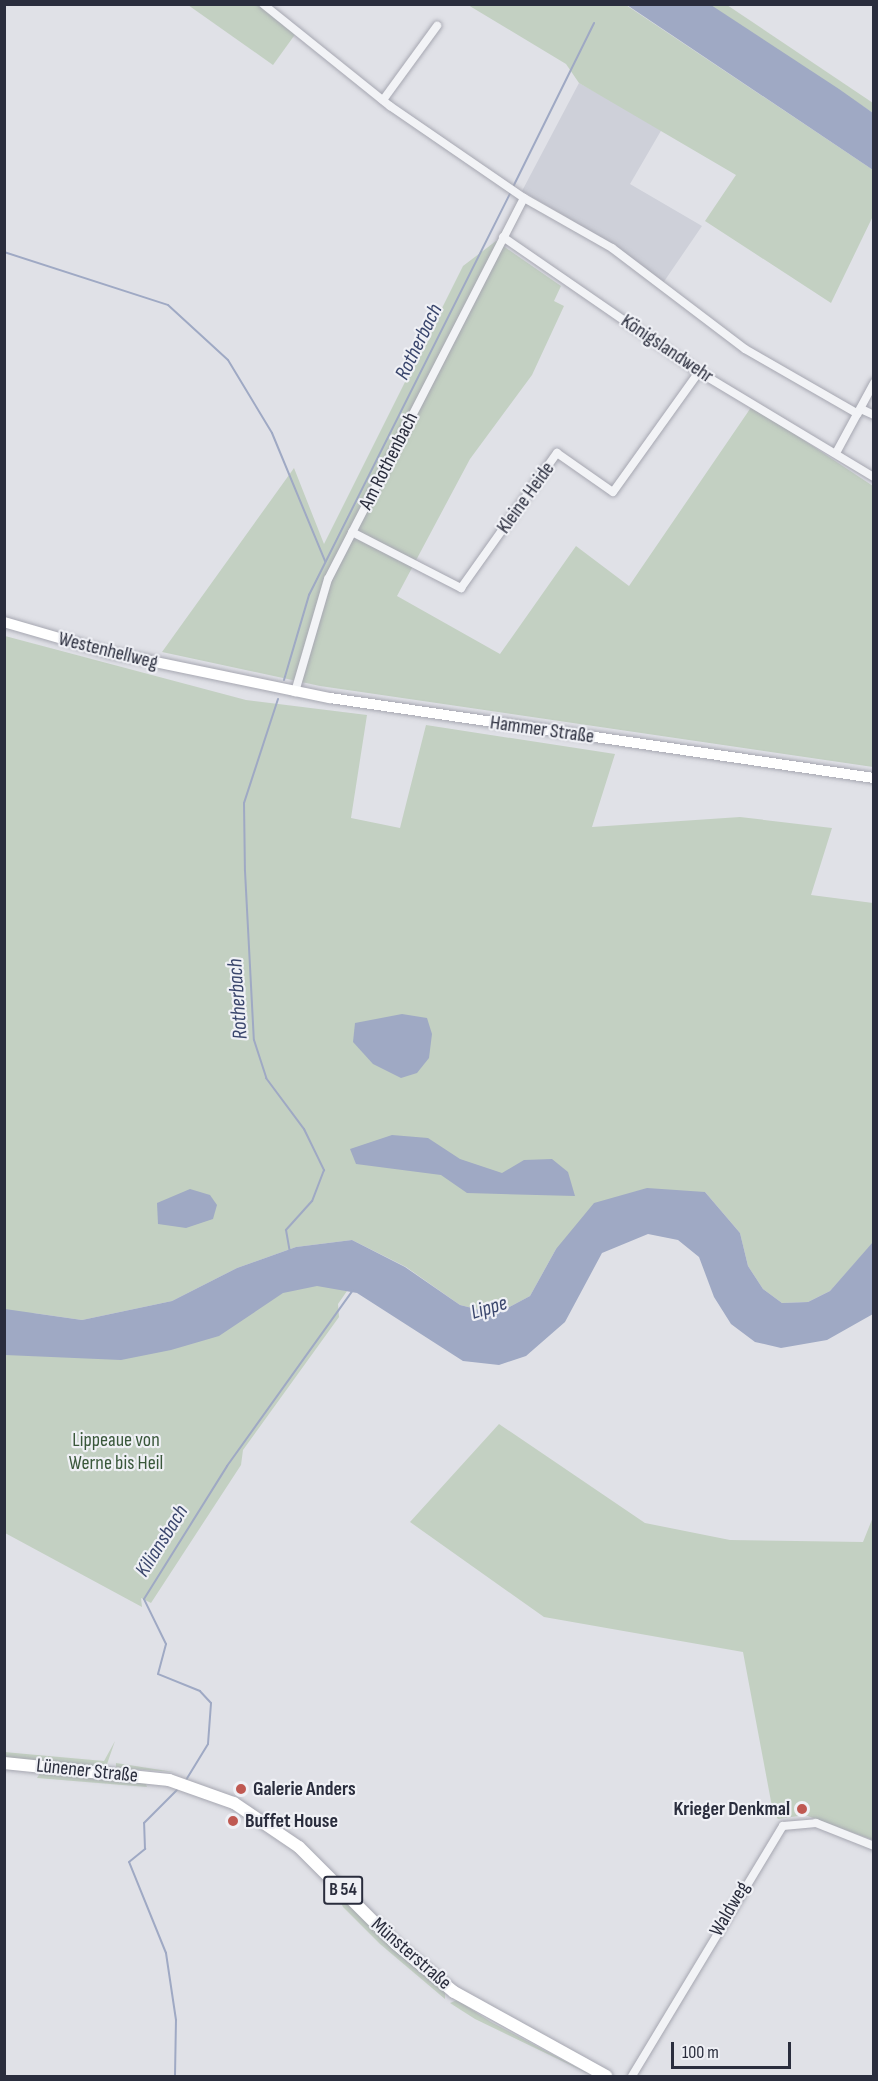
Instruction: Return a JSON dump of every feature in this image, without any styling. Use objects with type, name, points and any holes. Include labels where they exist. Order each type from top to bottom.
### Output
[{"type":"main road","name":"Westenhellweg","points":[[4,622],[212,675]]},
{"type":"main road","name":"Hammer Straße","points":[[212,675],[295,692],[873,778]]},
{"type":"main road","name":"Lünener Straße","points":[[4,1763],[169,1780]]},
{"type":"main road","name":"Münsterstraße","points":[[169,1780],[213,1794],[261,1818],[316,1862],[396,1944],[454,1992],[606,2076]]},
{"type":"street","points":[[263,4],[383,100],[524,198],[612,248],[745,350],[860,411],[873,415]]},
{"type":"street","points":[[383,100],[437,26]]},
{"type":"street","points":[[503,237],[524,198]]},
{"type":"street","name":"Königslandwehr","points":[[503,237],[699,372],[873,477]]},
{"type":"street","name":"Am Rothenbach","points":[[295,692],[322,596],[352,532],[503,237]]},
{"type":"street","name":"Kleine Heide","points":[[352,532],[460,588],[557,453],[613,492],[699,372]]},
{"type":"street","points":[[836,453],[873,384]]},
{"type":"street","name":"Waldweg","points":[[632,2076],[783,1826],[816,1823],[873,1846]]},
{"type":"shaded area","points":[[579,83],[662,129],[630,184],[702,226],[663,283],[614,245],[522,191]]},
{"type":"green space","points":[[188,5],[269,5],[299,29],[273,65]]},
{"type":"green space","points":[[468,5],[626,5],[873,170],[873,216],[831,303],[705,221],[736,175],[579,83],[566,64]]},
{"type":"green space","points":[[710,5],[727,5],[873,103],[873,113]]},
{"type":"green space","points":[[496,241],[561,286],[554,301],[564,306],[532,375],[470,459],[397,596],[500,654],[576,546],[629,586],[752,406],[873,486],[873,767],[320,686],[162,652],[294,468],[324,544],[463,266]]},
{"type":"green space","name":"Lippeaue von Werne bis Heil","points":[[5,636],[246,700],[367,715],[351,818],[400,828],[426,725],[615,754],[592,827],[740,817],[832,828],[811,895],[873,903],[874,1242],[830,1291],[808,1302],[782,1303],[763,1289],[748,1266],[740,1233],[705,1192],[556,1249],[530,1296],[496,1314],[460,1305],[406,1267],[352,1240],[296,1247],[237,1268],[172,1301],[82,1320],[33,1313],[25,1344],[275,1273],[347,1291],[338,1304],[339,1317],[243,1450],[241,1465],[151,1603],[141,1598],[142,1607],[5,1533]]},
{"type":"green space","points":[[499,1424],[645,1523],[730,1540],[863,1542],[873,1517],[873,1840],[805,1815],[778,1819],[773,1812],[743,1652],[544,1617],[410,1522]]},
{"type":"green space","points":[[115,1741],[106,1767],[5,1759],[4,1752],[104,1761]]},
{"type":"green space","points":[[116,1763],[174,1772],[116,1768]]},
{"type":"green space","points":[[42,1770],[145,1781],[147,1787],[37,1778]]},
{"type":"green space","points":[[343,1896],[445,1991],[445,1999],[380,1944],[343,1907],[338,1897]]},
{"type":"green space","points":[[457,2000],[491,2022],[593,2076],[475,2019],[450,2003]]},
{"type":"water","points":[[627,5],[711,5],[839,89],[873,113],[873,170]]},
{"type":"water","points":[[402,1014],[427,1018],[432,1034],[429,1058],[417,1073],[401,1078],[373,1064],[353,1042],[355,1023]]},
{"type":"water","points":[[392,1135],[428,1138],[460,1159],[502,1173],[524,1160],[552,1159],[568,1172],[575,1196],[467,1193],[441,1175],[356,1164],[350,1149]]},
{"type":"water","points":[[647,1188],[705,1192],[740,1233],[748,1266],[763,1289],[782,1303],[808,1302],[830,1291],[873,1242],[873,1314],[827,1340],[781,1348],[755,1342],[731,1324],[714,1297],[699,1257],[678,1240],[648,1234],[602,1253],[565,1322],[526,1356],[499,1365],[463,1361],[357,1293],[317,1286],[283,1293],[219,1336],[171,1350],[121,1360],[5,1355],[5,1309],[82,1320],[172,1301],[237,1268],[296,1247],[352,1240],[405,1267],[460,1305],[496,1314],[530,1296],[556,1249],[594,1203]]},
{"type":"water","points":[[190,1189],[210,1195],[217,1205],[213,1219],[186,1228],[158,1224],[157,1203]]},
{"type":"waterway","name":"Rotherbach","points":[[513,187],[594,23]]},
{"type":"waterway","name":"Rotherbach","points":[[284,680],[309,595],[511,192]]},
{"type":"waterway","points":[[4,252],[168,305],[228,360],[272,433],[325,561]]},
{"type":"waterway","name":"Rotherbach","points":[[278,699],[244,803],[245,871],[254,1040],[266,1078],[304,1129],[324,1170],[312,1201],[286,1230],[290,1252]]},
{"type":"waterway","name":"Kiliansbach","points":[[186,1780],[208,1744],[211,1703],[200,1691],[158,1674],[166,1644],[144,1599],[227,1466],[353,1290]]},
{"type":"waterway","name":"Kiliansbach","points":[[175,2076],[176,2020],[166,1953],[129,1862],[145,1849],[144,1823],[178,1789]]},
{"type":"place","name":"Galerie Anders","points":[[241,1789]]},
{"type":"place","name":"Krieger Denkmal","points":[[802,1809]]},
{"type":"place","name":"Buffet House","points":[[233,1821]]},
{"type":"water label","name":"Lippe","points":[[489,1308]]}]
